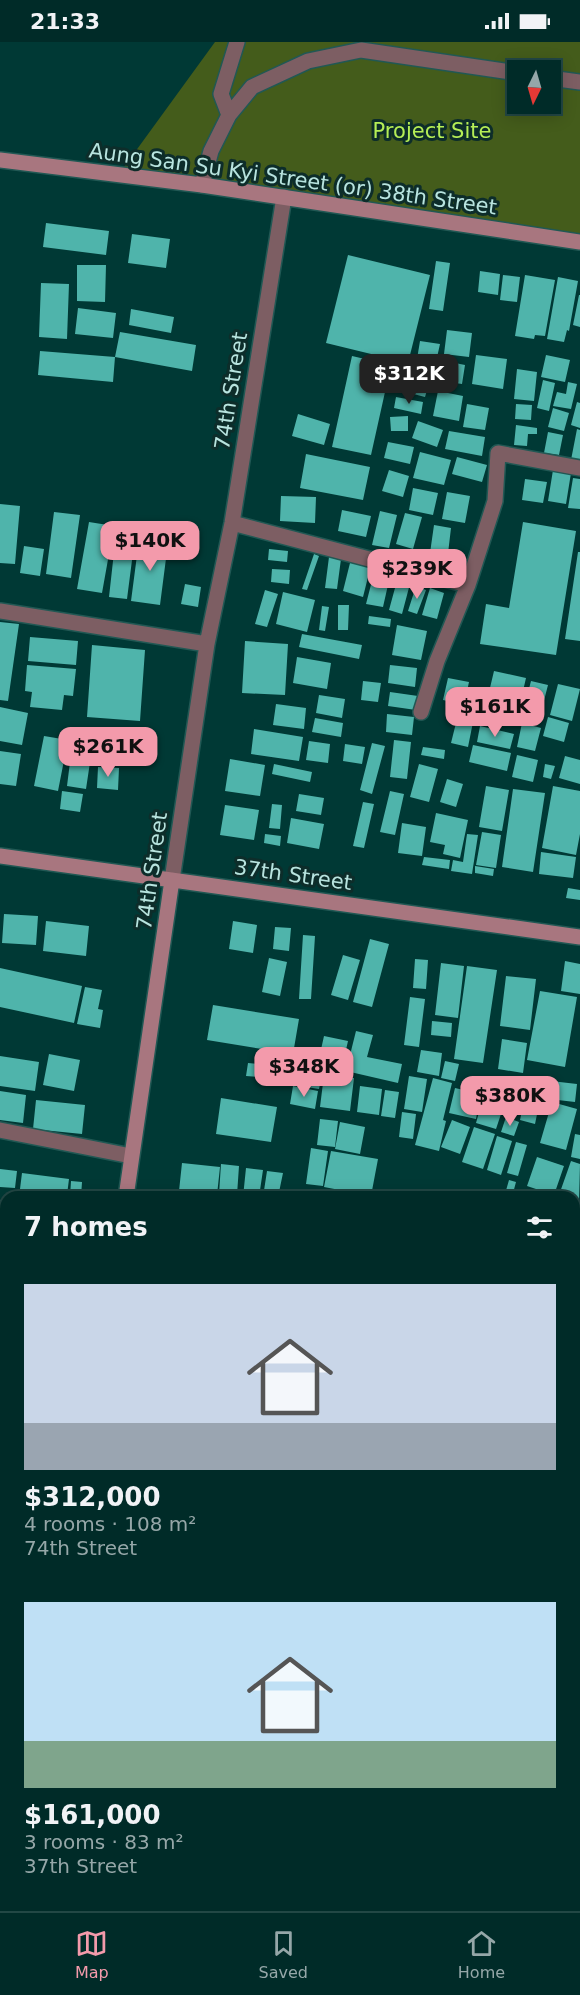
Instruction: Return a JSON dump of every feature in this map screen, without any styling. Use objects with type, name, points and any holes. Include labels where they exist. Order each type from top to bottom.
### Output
[{"type":"street","points":[[229,115],[221,94],[237,42]]},
{"type":"street","points":[[202,185],[211,152],[229,115],[252,87],[308,61],[361,51],[507,71]]},
{"type":"street","points":[[561,79],[580,82]]},
{"type":"street","name":"Aung San Su Kyi Street (or) 38th Street","points":[[0,160],[202,185],[580,242]]},
{"type":"street","name":"74th Street","points":[[127,1191],[207,644],[232,524],[284,197]]},
{"type":"street","points":[[421,712],[437,661],[468,585],[495,501],[498,453],[580,468]]},
{"type":"street","points":[[232,524],[468,585]]},
{"type":"street","points":[[0,611],[207,644]]},
{"type":"street","name":"37th Street","points":[[0,856],[580,937]]},
{"type":"street","points":[[0,1130],[131,1156]]},
{"type":"green space","name":"Project Site","points":[[215,42],[580,42],[580,242],[119,174]]},
{"type":"building","points":[[46,223],[109,231],[106,255],[43,247]]},
{"type":"building","points":[[132,234],[170,239],[166,268],[128,263]]},
{"type":"building","points":[[348,255],[430,275],[408,363],[326,343]]},
{"type":"building","points":[[436,261],[450,263],[443,311],[429,309]]},
{"type":"building","points":[[77,265],[106,265],[105,302],[77,301]]},
{"type":"building","points":[[480,271],[500,274],[498,295],[478,292]]},
{"type":"building","points":[[503,275],[520,277],[517,302],[500,300]]},
{"type":"building","points":[[525,275],[555,280],[545,336],[535,335],[534,339],[515,336]]},
{"type":"building","points":[[558,277],[578,281],[569,331],[567,330],[564,342],[547,339]]},
{"type":"building","points":[[41,283],[69,284],[67,339],[39,337]]},
{"type":"building","points":[[580,295],[580,327],[573,325]]},
{"type":"building","points":[[78,308],[116,313],[113,338],[75,334]]},
{"type":"building","points":[[131,309],[174,317],[171,333],[129,325]]},
{"type":"building","points":[[447,330],[472,333],[469,357],[444,354]]},
{"type":"building","points":[[120,332],[196,345],[192,371],[115,357]]},
{"type":"building","points":[[420,341],[440,344],[436,362],[417,359]]},
{"type":"building","points":[[40,351],[115,357],[113,382],[38,375]]},
{"type":"building","points":[[476,355],[507,359],[503,389],[472,384]]},
{"type":"building","points":[[546,355],[570,360],[565,382],[541,377]]},
{"type":"building","points":[[352,356],[391,365],[371,455],[332,447]]},
{"type":"building","points":[[445,361],[465,365],[462,384],[442,381]]},
{"type":"building","points":[[414,364],[437,368],[435,377],[412,373]]},
{"type":"building","points":[[517,369],[537,372],[534,401],[514,399]]},
{"type":"building","points":[[543,380],[555,383],[549,411],[537,408]]},
{"type":"building","points":[[405,381],[428,387],[425,397],[402,391]]},
{"type":"building","points":[[568,382],[577,384],[571,409],[553,406],[557,392],[566,394]]},
{"type":"building","points":[[438,391],[463,396],[459,421],[433,416]]},
{"type":"building","points":[[396,397],[423,402],[421,414],[394,408]]},
{"type":"building","points":[[577,402],[580,403],[580,428],[571,425]]},
{"type":"building","points":[[467,404],[489,408],[485,430],[463,427]]},
{"type":"building","points":[[516,404],[532,405],[531,420],[515,419]]},
{"type":"building","points":[[553,408],[569,413],[564,431],[548,427]]},
{"type":"building","points":[[298,414],[330,424],[324,445],[292,436]]},
{"type":"building","points":[[408,416],[408,431],[391,431],[390,417]]},
{"type":"building","points":[[418,421],[443,430],[437,447],[412,438]]},
{"type":"building","points":[[516,425],[537,428],[537,434],[528,434],[527,446],[514,445]]},
{"type":"building","points":[[577,429],[580,430],[580,462],[571,460]]},
{"type":"building","points":[[449,431],[485,437],[482,456],[445,449]]},
{"type":"building","points":[[548,432],[563,435],[559,455],[544,453]]},
{"type":"building","points":[[388,442],[414,447],[410,464],[384,458]]},
{"type":"building","points":[[420,452],[451,460],[444,485],[413,478]]},
{"type":"building","points":[[306,454],[370,467],[363,500],[300,488]]},
{"type":"building","points":[[457,457],[487,465],[482,482],[452,474]]},
{"type":"building","points":[[389,470],[409,476],[403,497],[382,491]]},
{"type":"building","points":[[553,470],[571,473],[566,504],[548,501]]},
{"type":"building","points":[[573,478],[580,479],[580,509],[568,508]]},
{"type":"building","points":[[525,479],[547,482],[543,503],[522,500]]},
{"type":"building","points":[[413,488],[438,493],[433,515],[409,510]]},
{"type":"building","points":[[447,492],[470,496],[465,523],[442,519]]},
{"type":"building","points":[[281,496],[316,497],[315,523],[280,521]]},
{"type":"building","points":[[0,504],[20,506],[15,564],[0,563]]},
{"type":"building","points":[[342,510],[371,516],[366,537],[338,531]]},
{"type":"building","points":[[380,511],[397,515],[389,548],[372,545]]},
{"type":"building","points":[[54,512],[80,515],[71,578],[46,574]]},
{"type":"building","points":[[405,513],[422,517],[413,549],[396,544]]},
{"type":"building","points":[[89,522],[114,526],[102,593],[77,589]]},
{"type":"building","points":[[523,522],[576,531],[556,655],[480,644],[486,604],[509,608]]},
{"type":"building","points":[[434,525],[451,528],[447,562],[429,560]]},
{"type":"building","points":[[116,534],[135,537],[127,599],[109,597]]},
{"type":"building","points":[[139,540],[168,543],[160,605],[131,601]]},
{"type":"building","points":[[24,546],[44,549],[40,576],[20,573]]},
{"type":"building","points":[[269,549],[288,551],[287,562],[268,560]]},
{"type":"building","points":[[578,552],[580,552],[580,641],[565,639]]},
{"type":"building","points":[[314,554],[319,556],[307,590],[302,589]]},
{"type":"building","points":[[329,557],[341,559],[337,589],[325,588]]},
{"type":"building","points":[[351,559],[371,565],[363,597],[343,591]]},
{"type":"building","points":[[272,569],[290,570],[289,584],[271,582]]},
{"type":"building","points":[[374,573],[390,576],[383,607],[366,604]]},
{"type":"building","points":[[398,577],[411,580],[402,614],[389,610]]},
{"type":"building","points":[[185,584],[201,587],[198,607],[181,604]]},
{"type":"building","points":[[416,586],[426,590],[417,614],[408,611]]},
{"type":"building","points":[[430,588],[444,593],[437,619],[422,615]]},
{"type":"building","points":[[265,590],[278,594],[267,627],[255,624]]},
{"type":"building","points":[[283,592],[315,600],[307,632],[276,624]]},
{"type":"building","points":[[338,605],[349,605],[348,630],[338,630]]},
{"type":"building","points":[[322,606],[329,607],[325,631],[319,630]]},
{"type":"building","points":[[369,616],[391,619],[390,627],[368,624]]},
{"type":"building","points":[[0,622],[19,624],[8,701],[0,700]]},
{"type":"building","points":[[397,625],[427,631],[421,660],[392,655]]},
{"type":"building","points":[[302,634],[362,645],[359,659],[299,647]]},
{"type":"building","points":[[30,637],[78,641],[76,665],[28,661]]},
{"type":"building","points":[[245,641],[288,644],[285,695],[242,693]]},
{"type":"building","points":[[92,645],[145,650],[140,721],[87,717]]},
{"type":"building","points":[[297,657],[331,663],[327,689],[293,683]]},
{"type":"building","points":[[27,665],[76,669],[73,696],[64,695],[62,710],[30,707],[32,692],[25,691]]},
{"type":"building","points":[[390,665],[417,668],[415,687],[388,683]]},
{"type":"building","points":[[494,671],[526,678],[517,717],[494,712],[498,694],[489,692]]},
{"type":"building","points":[[448,678],[469,682],[464,705],[443,700]]},
{"type":"building","points":[[363,681],[381,683],[378,702],[361,700]]},
{"type":"building","points":[[531,681],[548,685],[539,720],[522,716]]},
{"type":"building","points":[[558,684],[580,689],[572,721],[550,715]]},
{"type":"building","points":[[390,692],[418,696],[416,710],[388,706]]},
{"type":"building","points":[[319,695],[345,699],[342,718],[316,713]]},
{"type":"building","points":[[276,704],[306,708],[304,729],[273,725]]},
{"type":"building","points":[[0,707],[28,713],[22,745],[0,741]]},
{"type":"building","points":[[387,714],[414,717],[412,735],[386,732]]},
{"type":"building","points":[[548,717],[569,723],[564,742],[543,736]]},
{"type":"building","points":[[315,718],[343,723],[341,737],[312,732]]},
{"type":"building","points":[[457,719],[473,722],[468,747],[451,743]]},
{"type":"building","points":[[522,723],[541,728],[535,751],[517,747]]},
{"type":"building","points":[[480,726],[514,734],[510,749],[477,742]]},
{"type":"building","points":[[254,729],[303,737],[299,761],[251,754]]},
{"type":"building","points":[[44,736],[68,740],[58,791],[34,786]]},
{"type":"building","points":[[394,740],[411,742],[407,779],[390,777]]},
{"type":"building","points":[[309,741],[330,744],[328,763],[306,760]]},
{"type":"building","points":[[372,743],[385,746],[372,794],[360,790]]},
{"type":"building","points":[[345,744],[365,747],[362,764],[343,761]]},
{"type":"building","points":[[473,745],[511,753],[507,771],[469,762]]},
{"type":"building","points":[[72,746],[92,749],[86,789],[67,786]]},
{"type":"building","points":[[101,746],[137,753],[134,766],[98,759]]},
{"type":"building","points":[[423,747],[445,750],[444,759],[421,755]]},
{"type":"building","points":[[0,751],[21,754],[16,786],[0,784]]},
{"type":"building","points":[[517,755],[538,760],[533,782],[512,777]]},
{"type":"building","points":[[565,756],[580,760],[580,784],[559,778]]},
{"type":"building","points":[[230,759],[265,765],[260,796],[225,791]]},
{"type":"building","points":[[274,764],[312,772],[310,782],[272,774]]},
{"type":"building","points":[[419,764],[438,769],[429,802],[410,797]]},
{"type":"building","points":[[545,764],[555,766],[551,779],[543,777]]},
{"type":"building","points":[[98,767],[119,768],[118,790],[97,788]]},
{"type":"building","points":[[447,779],[463,784],[456,807],[440,802]]},
{"type":"building","points":[[486,786],[509,790],[502,831],[479,827]]},
{"type":"building","points":[[553,786],[580,791],[580,834],[576,855],[542,848]]},
{"type":"building","points":[[513,789],[545,793],[533,872],[502,867]]},
{"type":"building","points":[[62,791],[83,794],[80,812],[60,809]]},
{"type":"building","points":[[390,791],[404,794],[395,835],[380,832]]},
{"type":"building","points":[[299,794],[324,798],[321,815],[296,811]]},
{"type":"building","points":[[363,802],[374,804],[364,848],[353,846]]},
{"type":"building","points":[[272,804],[282,805],[280,829],[269,828]]},
{"type":"building","points":[[225,805],[259,810],[254,840],[220,835]]},
{"type":"building","points":[[436,813],[468,820],[460,858],[443,854],[445,845],[430,842]]},
{"type":"building","points":[[291,818],[324,824],[319,849],[287,843]]},
{"type":"building","points":[[402,823],[426,827],[422,856],[398,853]]},
{"type":"building","points":[[482,832],[501,835],[496,868],[476,865]]},
{"type":"building","points":[[265,834],[281,836],[280,846],[264,843]]},
{"type":"building","points":[[467,834],[478,835],[472,874],[451,871],[453,860],[463,862]]},
{"type":"building","points":[[541,852],[576,857],[573,878],[539,874]]},
{"type":"building","points":[[424,857],[450,860],[449,869],[422,865]]},
{"type":"building","points":[[475,866],[494,869],[493,876],[475,873]]},
{"type":"building","points":[[568,888],[580,890],[580,900],[566,898]]},
{"type":"building","points":[[4,914],[38,916],[36,945],[2,943]]},
{"type":"building","points":[[46,921],[89,926],[86,956],[43,951]]},
{"type":"building","points":[[233,921],[257,925],[253,953],[229,949]]},
{"type":"building","points":[[275,927],[291,928],[289,951],[273,949]]},
{"type":"building","points":[[303,935],[315,936],[311,999],[299,999]]},
{"type":"building","points":[[370,939],[389,944],[372,1007],[353,1002]]},
{"type":"building","points":[[343,955],[360,960],[348,1000],[331,995]]},
{"type":"building","points":[[269,958],[287,962],[280,996],[262,992]]},
{"type":"building","points":[[415,959],[428,960],[426,989],[413,988]]},
{"type":"building","points":[[565,961],[580,964],[580,994],[561,991]]},
{"type":"building","points":[[441,963],[464,966],[458,1018],[435,1015]]},
{"type":"building","points":[[467,966],[497,970],[483,1063],[454,1059]]},
{"type":"building","points":[[0,968],[82,986],[74,1023],[0,1007]]},
{"type":"building","points":[[506,976],[536,979],[530,1030],[500,1026]]},
{"type":"building","points":[[85,987],[102,990],[98,1009],[103,1010],[100,1028],[77,1024]]},
{"type":"building","points":[[540,991],[577,997],[565,1067],[527,1060]]},
{"type":"building","points":[[410,997],[425,999],[419,1047],[404,1045]]},
{"type":"building","points":[[213,1005],[299,1019],[293,1054],[207,1040]]},
{"type":"building","points":[[432,1021],[452,1023],[451,1037],[431,1035]]},
{"type":"building","points":[[356,1031],[373,1035],[367,1057],[402,1064],[398,1083],[346,1071]]},
{"type":"building","points":[[324,1036],[348,1041],[342,1068],[318,1063]]},
{"type":"building","points":[[502,1039],[527,1043],[523,1073],[498,1069]]},
{"type":"building","points":[[421,1050],[442,1053],[439,1076],[417,1072]]},
{"type":"building","points":[[49,1054],[80,1060],[74,1091],[43,1085]]},
{"type":"building","points":[[0,1056],[39,1062],[35,1091],[0,1086]]},
{"type":"building","points":[[445,1061],[459,1064],[455,1081],[441,1078]]},
{"type":"building","points":[[248,1063],[270,1065],[269,1078],[246,1076]]},
{"type":"building","points":[[297,1071],[322,1075],[319,1089],[294,1085]]},
{"type":"building","points":[[324,1075],[354,1078],[350,1111],[320,1107]]},
{"type":"building","points":[[409,1076],[427,1079],[422,1112],[404,1109]]},
{"type":"building","points":[[433,1078],[452,1083],[443,1120],[446,1121],[439,1151],[415,1145]]},
{"type":"building","points":[[551,1081],[577,1084],[575,1102],[549,1099]]},
{"type":"building","points":[[293,1086],[318,1091],[315,1109],[290,1104]]},
{"type":"building","points":[[360,1086],[382,1089],[379,1115],[357,1112]]},
{"type":"building","points":[[455,1088],[468,1091],[465,1105],[478,1108],[476,1119],[449,1113]]},
{"type":"building","points":[[385,1090],[399,1092],[395,1118],[381,1116]]},
{"type":"building","points":[[0,1091],[26,1095],[23,1123],[0,1120]]},
{"type":"building","points":[[525,1096],[540,1100],[535,1124],[520,1120]]},
{"type":"building","points":[[221,1098],[277,1107],[271,1142],[216,1134]]},
{"type":"building","points":[[36,1100],[85,1105],[82,1134],[33,1129]]},
{"type":"building","points":[[552,1102],[577,1109],[566,1150],[540,1143]]},
{"type":"building","points":[[481,1105],[502,1111],[496,1129],[476,1123]]},
{"type":"building","points":[[402,1112],[416,1114],[413,1139],[399,1137]]},
{"type":"building","points":[[506,1117],[519,1122],[514,1136],[501,1132]]},
{"type":"building","points":[[320,1119],[338,1121],[335,1147],[317,1145]]},
{"type":"building","points":[[452,1120],[470,1127],[460,1154],[441,1147]]},
{"type":"building","points":[[340,1122],[365,1127],[360,1154],[335,1149]]},
{"type":"building","points":[[474,1127],[495,1134],[483,1169],[462,1162]]},
{"type":"building","points":[[575,1134],[580,1135],[580,1159],[571,1157]]},
{"type":"building","points":[[497,1136],[512,1141],[501,1175],[487,1170]]},
{"type":"building","points":[[516,1142],[527,1145],[518,1176],[507,1173]]},
{"type":"building","points":[[311,1148],[328,1151],[323,1186],[306,1184]]},
{"type":"building","points":[[331,1151],[378,1159],[372,1191],[345,1191],[324,1187]]},
{"type":"building","points":[[537,1157],[564,1166],[555,1191],[542,1191],[527,1186]]},
{"type":"building","points":[[571,1161],[580,1164],[579,1191],[560,1191]]},
{"type":"building","points":[[182,1163],[220,1167],[217,1191],[179,1191]]},
{"type":"building","points":[[221,1164],[239,1166],[237,1191],[219,1191]]},
{"type":"building","points":[[246,1168],[263,1170],[260,1191],[244,1191]]},
{"type":"building","points":[[0,1169],[17,1171],[15,1188],[0,1187]]},
{"type":"building","points":[[267,1171],[283,1173],[279,1191],[264,1191]]},
{"type":"building","points":[[22,1173],[69,1179],[68,1191],[20,1189]]},
{"type":"building","points":[[509,1180],[516,1182],[514,1191],[506,1191]]},
{"type":"building","points":[[71,1181],[82,1182],[81,1191],[70,1191]]}]
